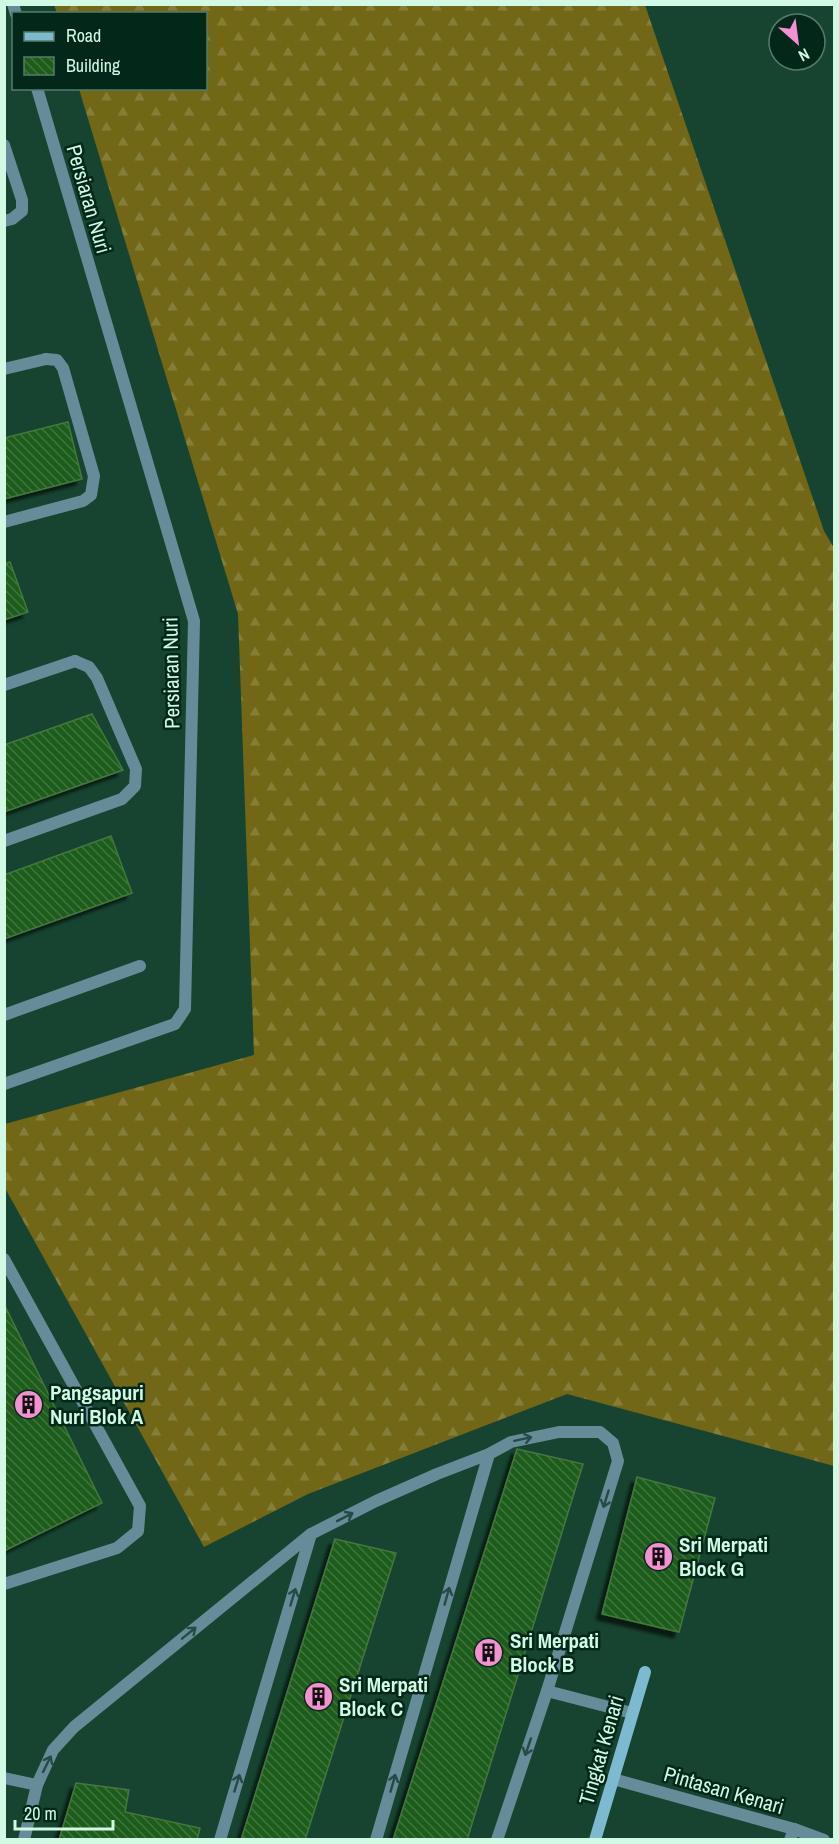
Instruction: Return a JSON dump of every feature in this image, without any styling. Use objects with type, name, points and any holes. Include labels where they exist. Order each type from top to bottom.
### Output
[{"type":"street","name":"Persiaran Nuri","points":[[4,1084],[175,1024],[185,1010],[194,621],[38,90]]},
{"type":"street","points":[[4,145],[22,200],[22,211],[12,219],[4,221]]},
{"type":"street","points":[[4,369],[46,358],[57,360],[63,368],[94,476],[91,495],[83,501],[4,522]]},
{"type":"street","points":[[4,685],[75,661],[89,667],[98,678],[135,769],[135,786],[122,799],[4,841]]},
{"type":"street","points":[[4,1015],[140,966]]},
{"type":"street","points":[[4,1259],[140,1506],[138,1532],[117,1548],[4,1584]]},
{"type":"street","points":[[24,1839],[37,1785],[53,1750],[74,1727],[311,1534],[427,1478],[489,1454],[511,1442],[559,1432],[600,1432],[613,1443],[618,1461],[547,1691],[497,1839]]},
{"type":"street","points":[[376,1839],[489,1454]]},
{"type":"street","points":[[220,1839],[311,1534]]},
{"type":"street","name":"Tingkat Kenari","points":[[595,1839],[645,1672]]},
{"type":"street","points":[[547,1691],[632,1713]]},
{"type":"street","points":[[4,1778],[37,1785]]},
{"type":"street","name":"Pintasan Kenari","points":[[614,1779],[792,1834],[824,1839]]},
{"type":"green space","points":[[54,5],[645,5],[824,531],[834,548],[834,1466],[567,1394],[308,1494],[204,1547],[5,1188],[5,1124],[254,1055],[238,614],[79,90],[207,90],[207,12],[57,12]]},
{"type":"building","points":[[68,422],[82,479],[4,499],[4,438]]},
{"type":"building","points":[[10,562],[28,612],[4,620],[4,564]]},
{"type":"building","points":[[92,714],[123,770],[4,812],[4,745]]},
{"type":"building","points":[[111,836],[132,893],[4,939],[4,875]]},
{"type":"building","name":"Pangsapuri Nuri Blok A","points":[[4,1304],[102,1503],[4,1551]]},
{"type":"building","name":"Sri Merpati Block B","points":[[517,1449],[583,1464],[467,1840],[393,1840]]},
{"type":"building","name":"Sri Merpati Block G","points":[[637,1477],[715,1498],[679,1632],[602,1614]]},
{"type":"building","name":"Sri Merpati Block C","points":[[335,1539],[396,1553],[305,1840],[241,1840]]},
{"type":"building","points":[[76,1783],[129,1790],[125,1812],[200,1828],[197,1840],[59,1840]]},
{"type":"place","name":"Pangsapuri Nuri Blok A","points":[[29,1404]]},
{"type":"place","name":"Sri Merpati Block G","points":[[658,1556]]},
{"type":"place","name":"Sri Merpati Block B","points":[[489,1652]]},
{"type":"place","name":"Sri Merpati Block C","points":[[318,1696]]}]
